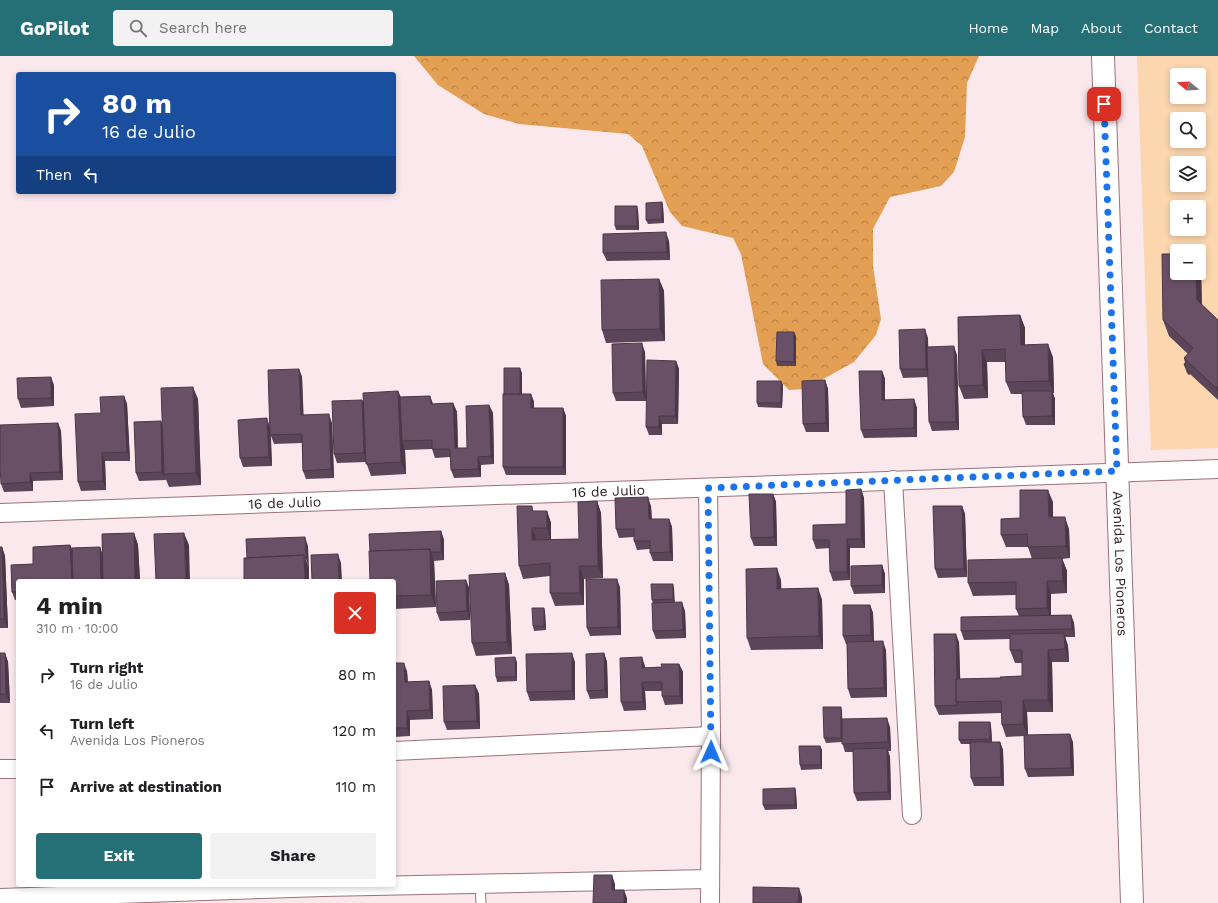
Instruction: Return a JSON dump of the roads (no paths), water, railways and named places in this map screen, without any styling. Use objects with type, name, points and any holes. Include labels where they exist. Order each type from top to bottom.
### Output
[{"type":"main road","name":"Avenida Los Pioneros","points":[[1103,56],[1132,903]]},
{"type":"street","name":"16 de Julio","points":[[0,513],[708,488],[1117,471],[1218,469]]},
{"type":"street","points":[[893,480],[912,815]]},
{"type":"street","points":[[708,488],[711,736],[710,903]]},
{"type":"street","points":[[396,751],[711,736]]},
{"type":"street","points":[[0,769],[16,768]]},
{"type":"street","points":[[0,898],[324,895],[480,884],[709,880]]},
{"type":"lane","points":[[480,884],[481,903]]}]
